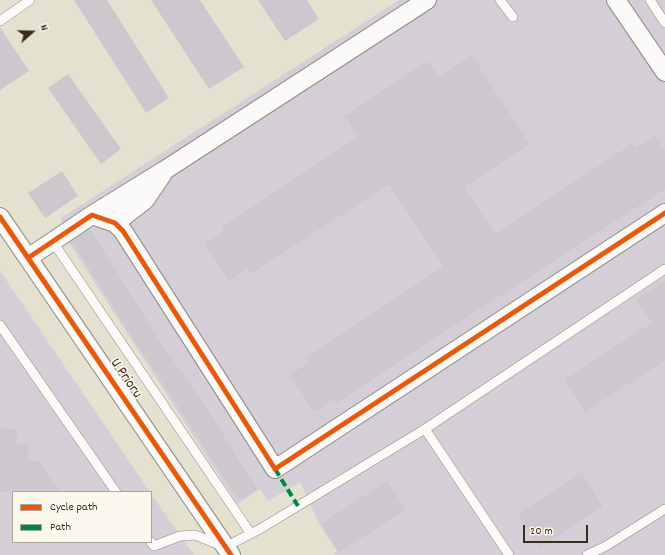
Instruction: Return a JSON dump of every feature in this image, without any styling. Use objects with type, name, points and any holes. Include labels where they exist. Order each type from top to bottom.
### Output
[{"type":"street","points":[[28,258],[92,215],[165,170],[427,0]]},
{"type":"street","points":[[616,0],[665,72]]},
{"type":"street","points":[[115,223],[145,200],[165,170]]},
{"type":"street","points":[[92,215],[115,223],[123,231],[275,469],[665,213]]},
{"type":"street","name":"U Prioru","points":[[0,217],[228,551]]},
{"type":"lane","points":[[0,21],[30,0]]},
{"type":"lane","points":[[500,0],[513,17]]},
{"type":"lane","points":[[650,0],[665,23]]},
{"type":"lane","points":[[53,242],[252,534]]},
{"type":"lane","points":[[152,543],[154,546],[180,536],[195,535],[228,551],[252,534],[424,429],[665,269]]},
{"type":"lane","points":[[0,325],[115,491]]},
{"type":"lane","points":[[424,429],[509,555]]},
{"type":"lane","points":[[587,555],[606,546],[665,509]]},
{"type":"shaded area","points":[[399,0],[665,0],[665,555],[334,555],[337,551],[319,524],[300,482],[268,501],[260,489],[237,504],[64,235],[61,218]]},
{"type":"shaded area","points":[[0,271],[149,491],[12,491],[12,543],[152,543],[152,495],[194,555],[0,555]]},
{"type":"building","points":[[74,0],[107,0],[169,98],[146,113]]},
{"type":"building","points":[[151,0],[200,0],[244,67],[209,89]]},
{"type":"building","points":[[258,0],[307,0],[319,19],[285,41]]},
{"type":"building","points":[[0,27],[29,71],[0,90]]},
{"type":"building","points":[[472,56],[530,144],[464,187],[495,234],[632,144],[635,148],[655,136],[665,151],[665,189],[336,404],[334,399],[314,412],[290,375],[309,362],[306,357],[443,267],[389,184],[251,274],[248,269],[229,281],[204,244],[224,231],[221,227],[358,137],[345,116],[428,61],[439,77]]},
{"type":"building","points":[[68,74],[121,149],[101,164],[48,88]]},
{"type":"building","points":[[62,171],[78,196],[45,218],[28,193]]},
{"type":"building","points":[[90,229],[163,346],[206,407],[257,489],[239,501],[125,327],[71,241]]},
{"type":"building","points":[[665,281],[665,360],[585,412],[564,380],[652,323],[636,299]]},
{"type":"building","points":[[0,427],[18,430],[16,443],[30,445],[27,459],[39,462],[59,491],[0,492]]},
{"type":"building","points":[[582,473],[603,507],[539,547],[518,514]]},
{"type":"building","points":[[387,481],[406,510],[339,552],[321,524]]},
{"type":"marked path","points":[[275,469],[298,506]]},
{"type":"cycle path","points":[[28,258],[92,215],[115,223],[123,231],[275,469],[665,213]]},
{"type":"cycle path","points":[[0,217],[231,555]]}]
